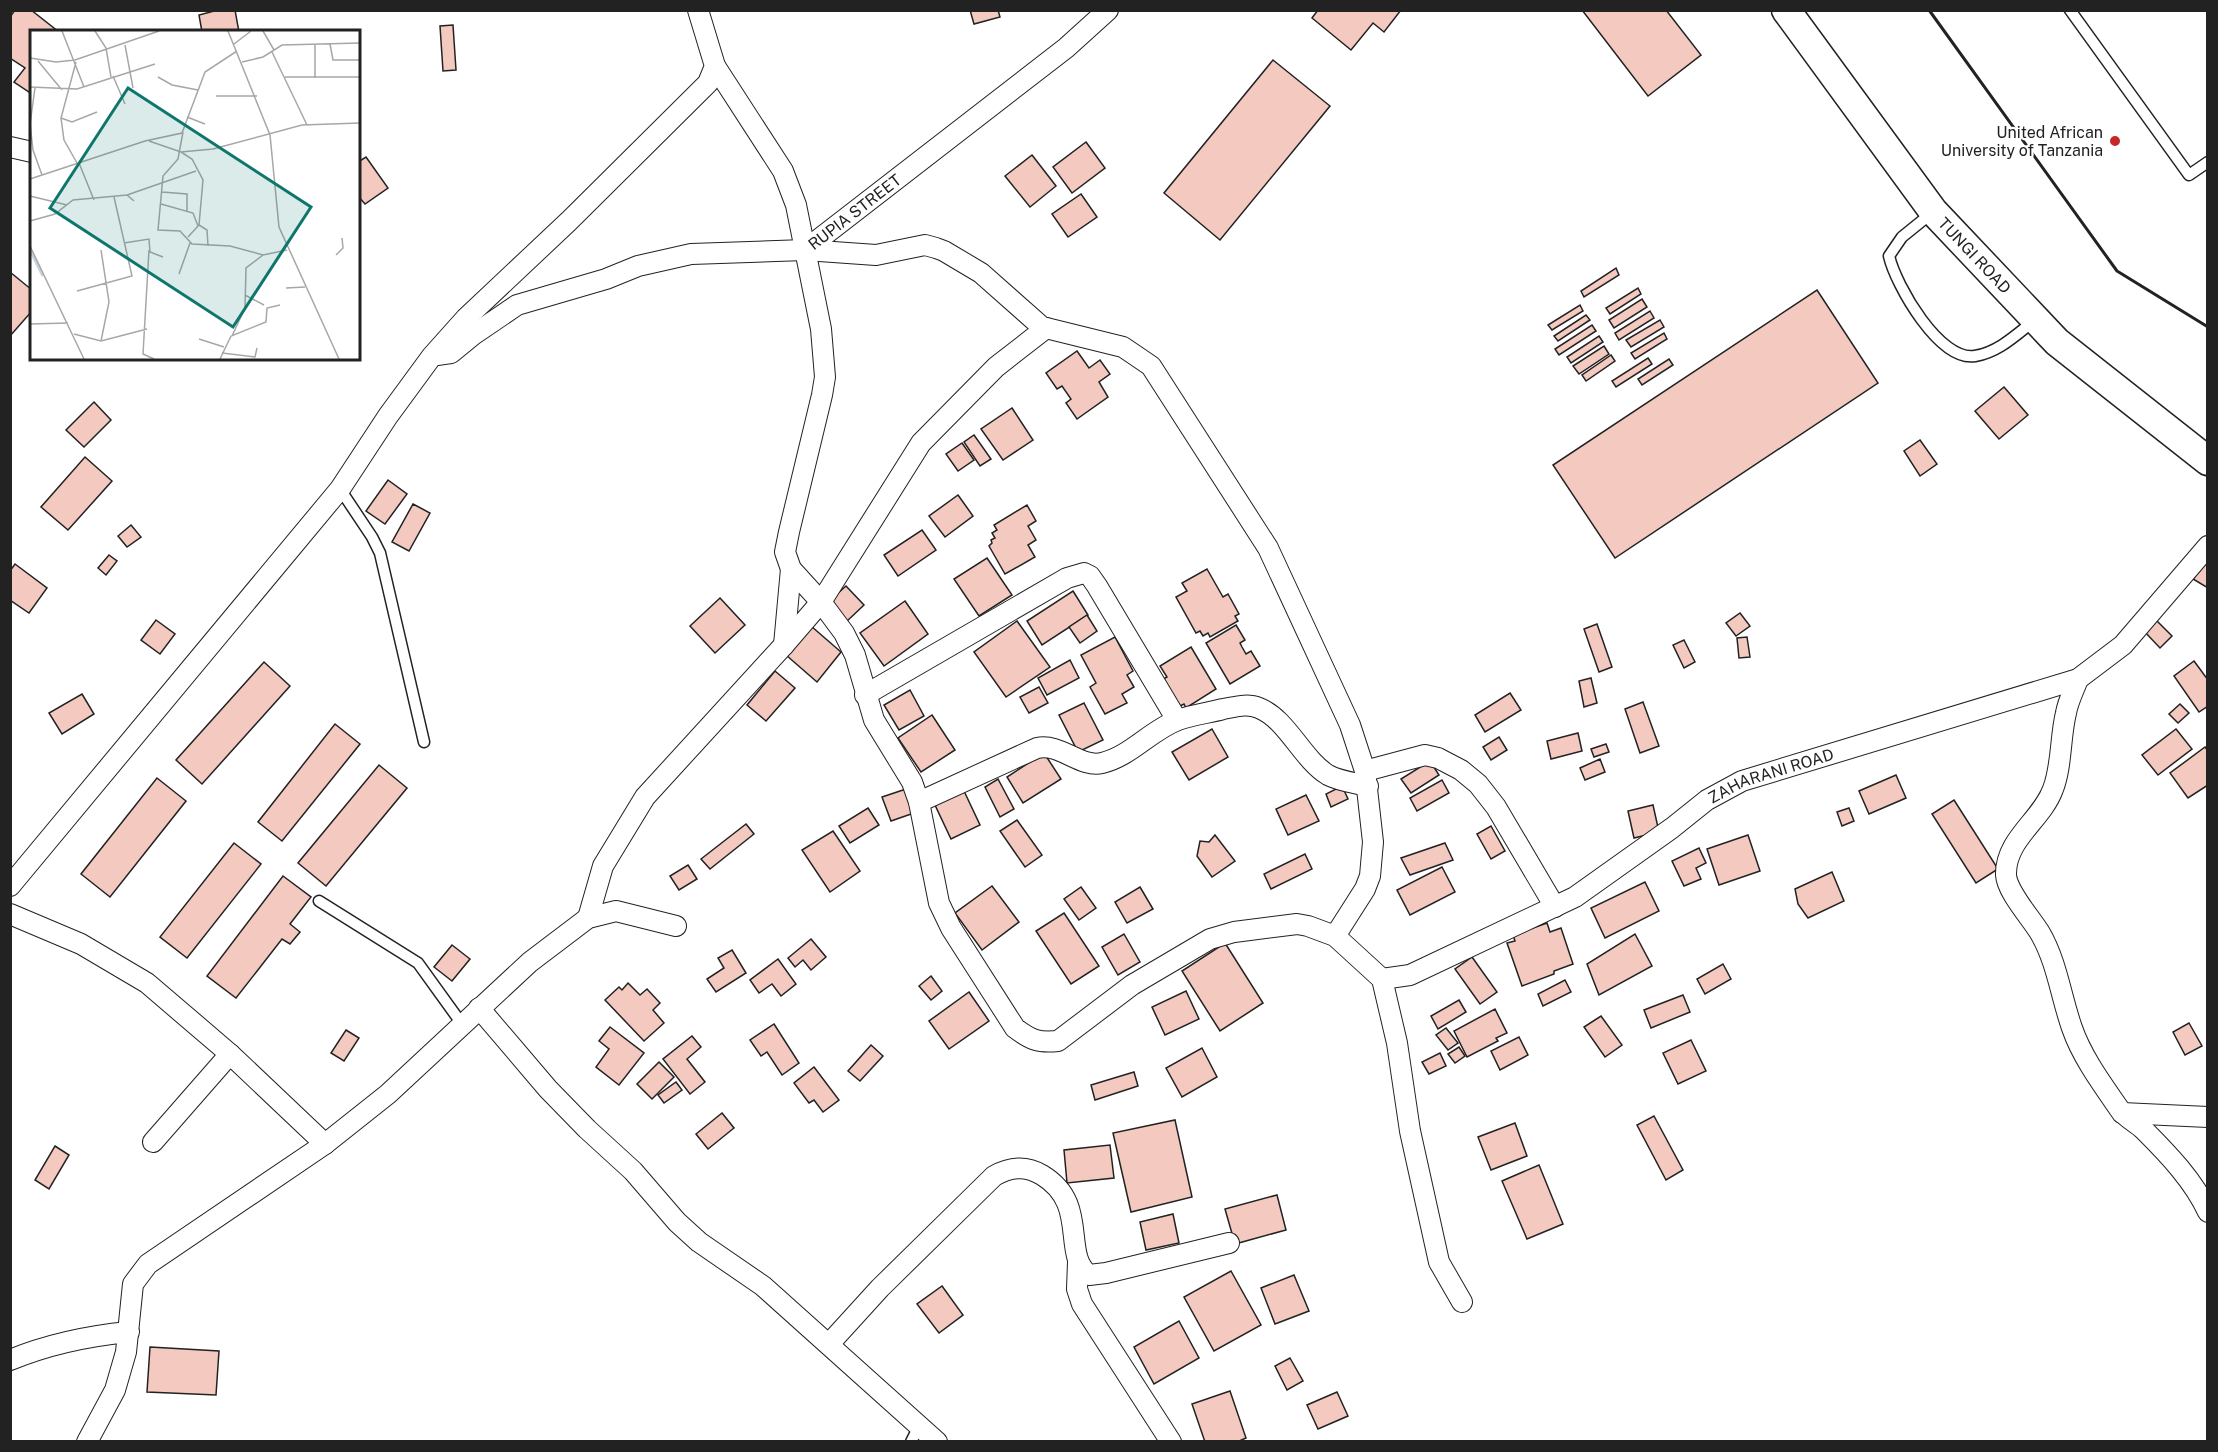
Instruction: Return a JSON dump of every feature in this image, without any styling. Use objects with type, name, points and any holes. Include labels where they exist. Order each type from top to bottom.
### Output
[{"type":"main road","name":"TUNGI ROAD","points":[[1786,10],[1934,212],[2035,320],[2057,342],[2208,461]]},
{"type":"street","points":[[698,10],[715,66],[783,171],[796,205],[821,329],[825,376],[819,412],[786,544],[787,559],[791,568],[844,633],[851,646],[874,720],[912,782],[919,802],[937,895],[951,928],[1015,1028],[1028,1038],[1043,1042],[1058,1041],[1132,985],[1222,934],[1297,924],[1335,936],[1382,979],[1397,1043],[1410,1131],[1439,1262],[1462,1302]]},
{"type":"street","name":"RUPIA STREET","points":[[432,356],[451,352],[517,305],[606,279],[638,266],[691,254],[805,250],[1066,48],[1108,10]]},
{"type":"street","points":[[10,886],[340,489],[382,424],[432,356],[466,318],[569,221],[708,83],[715,66]]},
{"type":"street","points":[[10,147],[30,152]]},
{"type":"street","points":[[805,250],[876,255],[925,245],[936,248],[981,273],[1042,327],[1123,347],[1151,366],[1268,548],[1350,725],[1366,779],[1373,842],[1371,876],[1335,936]]},
{"type":"street","points":[[588,918],[603,866],[645,797],[784,645],[820,602],[921,443],[996,368],[1046,328]]},
{"type":"street","name":"ZAHARANI ROAD","points":[[1382,979],[1410,975],[1575,897],[1672,828],[1707,800],[1742,781],[2078,679],[2123,645],[2208,546]]},
{"type":"street","points":[[784,645],[791,568]]},
{"type":"street","points":[[865,695],[1067,578],[1084,573],[1090,576],[1097,586],[1177,720]]},
{"type":"street","points":[[2078,679],[2066,711],[2054,787],[2046,803],[2015,845],[2006,866],[2006,878],[2041,935],[2078,1042],[2122,1113],[2143,1128],[2184,1174],[2201,1197],[2208,1212]]},
{"type":"street","points":[[919,802],[1037,748],[1050,747],[1093,764],[1102,763],[1130,750],[1177,720],[1242,705],[1256,706],[1270,715],[1330,776],[1366,779],[1425,755],[1438,758],[1461,770],[1478,784],[1496,807],[1555,908]]},
{"type":"street","points":[[87,1442],[116,1390],[126,1352],[133,1284],[148,1263],[325,1144],[388,1094],[530,962],[588,918],[616,911],[676,926]]},
{"type":"street","points":[[10,915],[81,944],[147,983],[230,1054],[325,1144]]},
{"type":"street","points":[[479,1008],[548,1089],[633,1171],[676,1222],[699,1242],[763,1286],[829,1344],[915,1434],[937,1442]]},
{"type":"street","points":[[153,1142],[230,1054]]},
{"type":"street","points":[[2122,1113],[2208,1116]]},
{"type":"street","points":[[829,1344],[936,1232],[994,1176],[1014,1168],[1024,1168],[1053,1182],[1065,1198],[1069,1207],[1078,1262],[1077,1289],[1082,1304],[1171,1442]]},
{"type":"street","points":[[1078,1262],[1084,1271],[1094,1276],[1229,1243]]},
{"type":"street","points":[[10,1360],[47,1346],[85,1337],[129,1332]]},
{"type":"lane","points":[[2070,10],[2189,175],[2208,162]]},
{"type":"lane","points":[[1934,212],[1902,237],[1889,256],[1893,270],[1907,298],[1942,345],[1959,355],[1974,356],[1996,350],[2035,320]]},
{"type":"lane","points":[[340,489],[380,553],[424,742]]},
{"type":"lane","points":[[319,901],[418,963],[462,1024]]},
{"type":"building","points":[[15,10],[31,10],[56,30],[30,30],[30,93],[14,82],[25,68],[10,58],[10,17]]},
{"type":"building","points":[[218,10],[235,10],[239,30],[202,30],[199,15]]},
{"type":"building","points":[[970,10],[998,10],[1000,17],[974,24]]},
{"type":"building","points":[[1318,10],[1401,10],[1384,32],[1373,23],[1351,50],[1312,18]]},
{"type":"building","points":[[1582,10],[1666,10],[1701,55],[1648,96]]},
{"type":"building","points":[[453,25],[456,70],[443,71],[440,26]]},
{"type":"building","points":[[1273,60],[1330,106],[1220,240],[1164,193]]},
{"type":"building","points":[[1086,142],[1105,168],[1072,193],[1053,167]]},
{"type":"building","points":[[1032,155],[1056,186],[1030,207],[1005,176]]},
{"type":"building","points":[[366,157],[388,188],[365,204],[360,198],[360,161]]},
{"type":"building","points":[[1081,194],[1097,217],[1068,237],[1052,214]]},
{"type":"building","points":[[1616,268],[1619,275],[1584,297],[1581,291]]},
{"type":"building","points":[[10,272],[30,288],[30,313],[10,336]]},
{"type":"building","points":[[1638,288],[1641,294],[1610,314],[1606,308]]},
{"type":"building","points":[[1817,290],[1878,383],[1615,558],[1553,465]]},
{"type":"building","points":[[1642,299],[1647,307],[1614,328],[1609,320]]},
{"type":"building","points":[[1580,305],[1583,311],[1552,330],[1548,325]]},
{"type":"building","points":[[1650,311],[1654,318],[1619,340],[1615,333]]},
{"type":"building","points":[[1586,315],[1590,320],[1558,341],[1554,336]]},
{"type":"building","points":[[1660,320],[1664,327],[1631,347],[1626,340]]},
{"type":"building","points":[[1592,325],[1596,331],[1559,355],[1555,349]]},
{"type":"building","points":[[1664,333],[1667,339],[1635,359],[1631,353]]},
{"type":"building","points":[[1599,336],[1603,342],[1571,363],[1567,357]]},
{"type":"building","points":[[1604,346],[1609,354],[1579,374],[1573,366]]},
{"type":"building","points":[[1077,351],[1089,368],[1100,360],[1110,374],[1099,382],[1108,397],[1077,419],[1066,403],[1071,399],[1062,386],[1057,389],[1046,373]]},
{"type":"building","points":[[1611,355],[1615,361],[1586,381],[1582,375]]},
{"type":"building","points":[[1648,358],[1652,364],[1616,387],[1612,381]]},
{"type":"building","points":[[1669,359],[1673,365],[1642,385],[1638,379]]},
{"type":"building","points":[[2004,387],[2028,415],[1999,439],[1975,411]]},
{"type":"building","points":[[94,402],[111,420],[84,447],[66,430]]},
{"type":"building","points":[[1012,408],[1033,440],[1003,460],[981,429]]},
{"type":"building","points":[[974,435],[991,459],[980,466],[964,442]]},
{"type":"building","points":[[1920,440],[1937,464],[1920,476],[1904,451]]},
{"type":"building","points":[[962,443],[974,460],[958,471],[946,454]]},
{"type":"building","points":[[85,457],[112,481],[68,530],[41,507]]},
{"type":"building","points":[[388,480],[407,494],[385,524],[366,511]]},
{"type":"building","points":[[958,495],[973,516],[945,537],[929,516]]},
{"type":"building","points":[[413,504],[430,513],[409,551],[392,542]]},
{"type":"building","points":[[1027,505],[1036,521],[1028,526],[1036,540],[1028,545],[1035,557],[1005,574],[989,546],[992,543],[991,540],[995,538],[992,533],[997,530],[994,525]]},
{"type":"building","points":[[131,525],[141,537],[127,547],[118,536]]},
{"type":"building","points":[[922,530],[936,550],[898,576],[884,555]]},
{"type":"building","points":[[109,555],[117,561],[106,575],[98,568]]},
{"type":"building","points":[[987,558],[1012,595],[979,616],[954,579]]},
{"type":"building","points":[[2208,561],[2208,588],[2193,579]]},
{"type":"building","points":[[15,564],[47,588],[29,613],[10,600],[10,571]]},
{"type":"building","points":[[1207,569],[1223,597],[1228,594],[1239,614],[1235,616],[1238,621],[1210,637],[1208,633],[1203,636],[1200,631],[1196,633],[1176,597],[1187,591],[1182,583]]},
{"type":"building","points":[[846,586],[864,605],[845,623],[827,603]]},
{"type":"building","points":[[1073,591],[1088,615],[1042,645],[1027,621]]},
{"type":"building","points":[[720,598],[745,625],[715,653],[690,626]]},
{"type":"building","points":[[905,601],[928,634],[884,666],[860,633]]},
{"type":"building","points":[[1740,613],[1750,626],[1736,636],[1726,623]]},
{"type":"building","points":[[1087,615],[1097,631],[1080,643],[1069,627]]},
{"type":"building","points":[[156,620],[175,634],[160,654],[141,640]]},
{"type":"building","points":[[2156,620],[2172,636],[2160,648],[2144,631]]},
{"type":"building","points":[[1017,621],[1050,667],[1006,697],[974,652]]},
{"type":"building","points":[[1597,624],[1612,667],[1599,672],[1584,629]]},
{"type":"building","points":[[1236,625],[1245,640],[1240,643],[1246,654],[1251,651],[1260,666],[1230,684],[1206,643]]},
{"type":"building","points":[[811,626],[841,652],[817,682],[786,655]]},
{"type":"building","points":[[1115,637],[1133,671],[1127,675],[1134,687],[1122,694],[1127,703],[1105,714],[1090,687],[1096,683],[1081,655]]},
{"type":"building","points":[[1747,637],[1750,657],[1739,658],[1737,638]]},
{"type":"building","points":[[1684,640],[1695,662],[1684,668],[1673,645]]},
{"type":"building","points":[[1191,647],[1216,689],[1186,708],[1184,704],[1180,706],[1160,681],[1167,677],[1160,666]]},
{"type":"building","points":[[1070,660],[1079,678],[1047,695],[1038,678]]},
{"type":"building","points":[[2194,661],[2208,680],[2208,706],[2199,712],[2174,676]]},
{"type":"building","points":[[264,662],[290,686],[202,784],[176,760]]},
{"type":"building","points":[[775,671],[795,688],[766,721],[747,705]]},
{"type":"building","points":[[1591,678],[1597,703],[1584,707],[1579,681]]},
{"type":"building","points":[[1039,687],[1048,703],[1029,713],[1020,697]]},
{"type":"building","points":[[910,690],[924,716],[899,730],[884,705]]},
{"type":"building","points":[[1510,693],[1521,710],[1485,732],[1475,715]]},
{"type":"building","points":[[82,694],[94,714],[62,734],[49,713]]},
{"type":"building","points":[[1643,702],[1659,746],[1640,753],[1625,709]]},
{"type":"building","points":[[1084,703],[1103,740],[1078,752],[1059,715]]},
{"type":"building","points":[[2180,704],[2189,713],[2178,723],[2169,714]]},
{"type":"building","points":[[932,715],[955,750],[921,772],[898,738]]},
{"type":"building","points":[[335,724],[360,744],[282,841],[258,822]]},
{"type":"building","points":[[1212,729],[1228,757],[1189,780],[1172,752]]},
{"type":"building","points":[[2176,729],[2192,749],[2158,775],[2142,755]]},
{"type":"building","points":[[1578,733],[1582,751],[1551,759],[1547,741]]},
{"type":"building","points":[[1499,737],[1507,750],[1491,760],[1483,747]]},
{"type":"building","points":[[1606,744],[1609,752],[1594,757],[1591,749]]},
{"type":"building","points":[[2205,747],[2208,751],[2208,785],[2188,798],[2170,773]]},
{"type":"building","points":[[1044,753],[1061,779],[1023,803],[1007,777]]},
{"type":"building","points":[[1600,759],[1605,772],[1585,780],[1580,768]]},
{"type":"building","points":[[1430,761],[1439,775],[1411,793],[1401,779]]},
{"type":"building","points":[[379,765],[407,788],[326,886],[298,863]]},
{"type":"building","points":[[1896,775],[1906,798],[1869,814],[1859,791]]},
{"type":"building","points":[[157,778],[186,801],[110,897],[81,874]]},
{"type":"building","points":[[998,779],[1014,809],[1000,817],[985,787]]},
{"type":"building","points":[[1442,780],[1449,793],[1417,811],[1410,798]]},
{"type":"building","points":[[1342,786],[1348,799],[1331,807],[1326,794]]},
{"type":"building","points":[[906,789],[914,813],[891,821],[882,797]]},
{"type":"building","points":[[964,791],[980,825],[951,839],[935,805]]},
{"type":"building","points":[[1306,795],[1319,821],[1288,835],[1276,809]]},
{"type":"building","points":[[1954,800],[1998,869],[1976,883],[1932,814]]},
{"type":"building","points":[[1653,805],[1659,832],[1634,838],[1628,811]]},
{"type":"building","points":[[868,808],[879,825],[850,843],[839,826]]},
{"type":"building","points":[[1849,808],[1854,821],[1842,826],[1837,812]]},
{"type":"building","points":[[1017,820],[1042,855],[1025,867],[1000,831]]},
{"type":"building","points":[[746,824],[754,834],[710,869],[701,859]]},
{"type":"building","points":[[1491,826],[1505,851],[1491,859],[1477,834]]},
{"type":"building","points":[[833,831],[860,871],[830,892],[802,850]]},
{"type":"building","points":[[1215,835],[1235,861],[1212,877],[1197,856],[1200,841],[1209,842]]},
{"type":"building","points":[[1748,835],[1760,871],[1719,885],[1707,849]]},
{"type":"building","points":[[234,843],[261,864],[187,958],[160,937]]},
{"type":"building","points":[[1445,843],[1453,860],[1410,875],[1401,858]]},
{"type":"building","points":[[1699,848],[1706,863],[1696,868],[1701,879],[1684,886],[1672,861]]},
{"type":"building","points":[[1305,854],[1312,869],[1271,889],[1264,874]]},
{"type":"building","points":[[688,865],[697,879],[679,890],[670,876]]},
{"type":"building","points":[[1442,867],[1455,892],[1410,915],[1397,890]]},
{"type":"building","points":[[1832,872],[1844,901],[1808,918],[1798,904],[1795,889]]},
{"type":"building","points":[[283,876],[311,897],[290,924],[300,932],[290,944],[282,939],[236,998],[207,976]]},
{"type":"building","points":[[1645,882],[1659,911],[1605,938],[1591,908]]},
{"type":"building","points":[[992,886],[1019,922],[982,950],[955,913]]},
{"type":"building","points":[[1081,887],[1096,908],[1079,920],[1064,899]]},
{"type":"building","points":[[1140,887],[1153,909],[1127,923],[1115,902]]},
{"type":"building","points":[[1064,913],[1099,966],[1071,984],[1036,931]]},
{"type":"building","points":[[1547,923],[1550,932],[1561,928],[1573,964],[1522,986],[1507,943],[1515,941],[1513,935]]},
{"type":"building","points":[[1124,934],[1140,962],[1118,975],[1102,947]]},
{"type":"building","points":[[1635,934],[1652,966],[1599,995],[1587,964]]},
{"type":"building","points":[[811,939],[826,957],[811,970],[803,960],[795,967],[788,958]]},
{"type":"building","points":[[1225,943],[1263,1003],[1220,1031],[1182,971]]},
{"type":"building","points":[[452,945],[470,959],[452,981],[434,967]]},
{"type":"building","points":[[732,950],[746,973],[716,992],[707,979],[724,968],[718,958]]},
{"type":"building","points":[[1472,957],[1497,992],[1480,1004],[1455,969]]},
{"type":"building","points":[[778,959],[796,984],[781,996],[772,984],[759,993],[750,980]]},
{"type":"building","points":[[1723,964],[1731,979],[1705,994],[1697,979]]},
{"type":"building","points":[[931,976],[942,991],[931,1000],[919,986]]},
{"type":"building","points":[[1565,980],[1571,992],[1543,1006],[1538,994]]},
{"type":"building","points":[[628,983],[640,995],[647,989],[660,1003],[653,1010],[664,1023],[644,1041],[605,1000],[619,987],[622,990]]},
{"type":"building","points":[[1186,991],[1199,1019],[1165,1035],[1152,1007]]},
{"type":"building","points":[[969,992],[989,1021],[949,1049],[929,1021]]},
{"type":"building","points":[[1683,995],[1690,1012],[1651,1028],[1644,1010]]},
{"type":"building","points":[[1459,1000],[1466,1012],[1438,1029],[1431,1016]]},
{"type":"building","points":[[1495,1009],[1507,1033],[1496,1038],[1498,1041],[1467,1057],[1454,1031]]},
{"type":"building","points":[[1601,1016],[1622,1045],[1605,1057],[1584,1027]]},
{"type":"building","points":[[2189,1023],[2202,1046],[2185,1055],[2173,1032]]},
{"type":"building","points":[[774,1024],[799,1063],[782,1075],[767,1052],[761,1056],[750,1040]]},
{"type":"building","points":[[610,1027],[644,1053],[619,1085],[596,1067],[609,1049],[599,1041]]},
{"type":"building","points":[[1446,1028],[1458,1043],[1448,1050],[1436,1035]]},
{"type":"building","points":[[346,1030],[359,1038],[344,1061],[331,1053]]},
{"type":"building","points":[[692,1036],[701,1047],[687,1059],[705,1082],[690,1094],[663,1059]]},
{"type":"building","points":[[1519,1037],[1528,1055],[1500,1070],[1491,1051]]},
{"type":"building","points":[[1691,1040],[1706,1071],[1678,1084],[1663,1053]]},
{"type":"building","points":[[871,1045],[883,1056],[860,1081],[848,1071]]},
{"type":"building","points":[[1459,1047],[1465,1056],[1455,1063],[1448,1054]]},
{"type":"building","points":[[1202,1048],[1217,1077],[1182,1097],[1166,1068]]},
{"type":"building","points":[[1440,1053],[1446,1066],[1429,1074],[1422,1062]]},
{"type":"building","points":[[659,1062],[674,1077],[652,1099],[637,1084]]},
{"type":"building","points":[[814,1067],[839,1100],[823,1112],[814,1100],[809,1103],[794,1083]]},
{"type":"building","points":[[1134,1072],[1138,1086],[1095,1100],[1091,1085]]},
{"type":"building","points":[[676,1082],[682,1090],[664,1103],[658,1095]]},
{"type":"building","points":[[722,1113],[734,1128],[708,1149],[696,1134]]},
{"type":"building","points":[[1654,1116],[1683,1170],[1666,1180],[1637,1125]]},
{"type":"building","points":[[1175,1120],[1192,1197],[1131,1212],[1113,1133]]},
{"type":"building","points":[[1515,1123],[1527,1156],[1491,1170],[1478,1137]]},
{"type":"building","points":[[1110,1145],[1114,1178],[1067,1183],[1064,1150]]},
{"type":"building","points":[[55,1146],[69,1155],[49,1189],[35,1180]]},
{"type":"building","points":[[1539,1165],[1563,1224],[1527,1239],[1502,1181]]},
{"type":"building","points":[[1277,1195],[1286,1230],[1235,1244],[1225,1209]]},
{"type":"building","points":[[1173,1214],[1179,1243],[1146,1250],[1140,1222]]},
{"type":"building","points":[[1231,1271],[1261,1325],[1214,1351],[1184,1297]]},
{"type":"building","points":[[1294,1275],[1309,1311],[1275,1324],[1261,1288]]},
{"type":"building","points":[[942,1286],[963,1315],[939,1333],[917,1304]]},
{"type":"building","points":[[1179,1321],[1199,1358],[1154,1384],[1134,1347]]},
{"type":"building","points":[[150,1347],[219,1351],[216,1395],[147,1392]]},
{"type":"building","points":[[1290,1358],[1303,1381],[1287,1390],[1275,1366]]},
{"type":"building","points":[[1230,1391],[1246,1438],[1237,1442],[1205,1442],[1192,1404]]},
{"type":"building","points":[[1337,1392],[1348,1416],[1318,1429],[1307,1405]]},
{"type":"wall","points":[[1929,10],[2117,271],[2208,327]]},
{"type":"place","name":"United African University of Tanzania","points":[[2115,141]]}]
